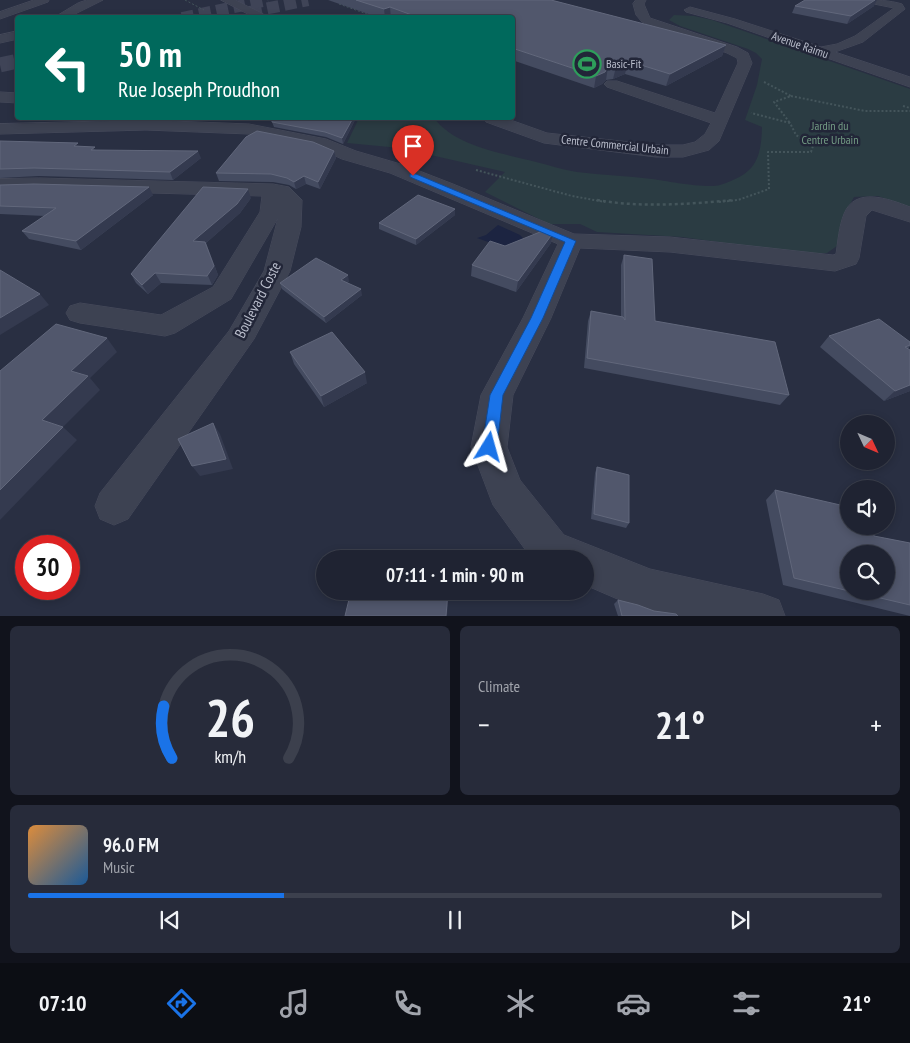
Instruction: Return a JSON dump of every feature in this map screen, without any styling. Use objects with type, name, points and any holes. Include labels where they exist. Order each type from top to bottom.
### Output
[{"type":"street","points":[[6,3],[25,0]]},
{"type":"street","points":[[0,16],[44,0]]},
{"type":"street","points":[[64,15],[82,5],[98,0]]},
{"type":"street","points":[[226,0],[259,15]]},
{"type":"street","points":[[659,15],[646,20],[638,4],[641,0],[659,15],[743,56],[745,63],[741,72]]},
{"type":"street","points":[[821,51],[841,47],[859,40],[898,12],[902,3],[868,0]]},
{"type":"street","name":"Avenue Raimu","points":[[910,71],[712,4],[705,8],[686,10],[732,21],[910,82]]},
{"type":"street","points":[[0,39],[15,36]]},
{"type":"street","name":"Centre Commercial Urbain","points":[[497,120],[544,138],[665,151],[683,151],[708,143],[713,137],[741,72]]},
{"type":"street","points":[[612,84],[720,120]]},
{"type":"street","points":[[0,129],[146,125],[239,129],[320,143],[349,155],[397,169],[438,185],[571,241],[597,240],[692,246],[835,263],[847,258],[855,214],[867,202],[903,212]]},
{"type":"street","points":[[0,185],[49,184],[273,190],[271,212],[222,293],[165,326],[80,313]]},
{"type":"street","name":"Boulevard Coste","points":[[114,506],[239,339],[277,270],[289,227],[291,200],[282,191],[273,190]]},
{"type":"street","points":[[552,550],[506,492],[489,447],[497,395],[537,318],[571,241]]},
{"type":"street","points":[[594,568],[650,591],[763,616]]},
{"type":"path","points":[[337,3],[370,15]]},
{"type":"path","points":[[741,72],[792,96],[840,108],[872,111],[910,111]]},
{"type":"path","points":[[474,169],[572,196],[619,204],[688,204],[738,200],[769,189],[768,152],[811,152],[813,146],[796,135],[790,123],[774,102],[792,96]]},
{"type":"path","points":[[749,112],[790,123]]},
{"type":"green space","name":"Jardin du Centre Urbain","points":[[674,15],[694,16],[712,20],[910,89],[910,208],[878,196],[854,197],[846,212],[842,233],[837,246],[827,253],[802,254],[682,237],[597,232],[580,224],[549,224],[485,192],[505,172],[400,148],[347,143],[358,120],[436,120],[454,136],[481,148],[567,170],[706,186],[720,185],[732,181],[748,171],[757,158],[760,149],[762,127],[745,120],[757,85],[762,59],[748,49],[680,26],[669,20]]},
{"type":"water","points":[[498,225],[520,235],[524,239],[508,249],[477,238],[486,235]]},
{"type":"building","points":[[356,0],[551,0],[726,45],[670,74],[628,61],[616,67],[608,67],[605,72],[596,76],[515,49],[515,15],[412,15],[390,7],[384,9]]},
{"type":"building","points":[[805,0],[875,0],[851,16],[795,6]]},
{"type":"building","points":[[272,120],[352,120],[342,138],[325,132],[272,122]]},
{"type":"building","points":[[257,131],[313,142],[334,151],[318,182],[304,176],[294,182],[271,174],[216,173],[246,137]]},
{"type":"building","points":[[0,141],[78,143],[74,146],[95,147],[91,150],[198,151],[170,172],[34,168],[0,169]]},
{"type":"building","points":[[0,185],[149,187],[76,241],[22,231],[56,208],[0,206]]},
{"type":"building","points":[[203,187],[248,189],[237,204],[193,241],[205,242],[214,266],[207,276],[155,273],[142,285],[131,274]]},
{"type":"building","points":[[418,195],[455,209],[416,239],[379,223]]},
{"type":"building","points":[[545,230],[553,233],[518,281],[472,265],[490,241],[505,246]]},
{"type":"building","points":[[624,255],[652,259],[655,321],[775,342],[789,395],[587,358],[591,311],[623,317],[625,320]]},
{"type":"building","points":[[316,258],[348,275],[341,280],[361,289],[324,317],[280,283]]},
{"type":"building","points":[[0,270],[40,294],[0,318]]},
{"type":"building","points":[[879,319],[910,342],[910,345],[905,347],[910,350],[910,385],[895,391],[829,336]]},
{"type":"building","points":[[56,324],[107,338],[71,371],[88,376],[42,420],[63,427],[0,490],[0,371]]},
{"type":"building","points":[[332,332],[365,372],[321,396],[290,352]]},
{"type":"building","points":[[213,423],[226,459],[192,466],[178,439]]},
{"type":"building","points":[[597,467],[629,475],[629,523],[594,514]]},
{"type":"building","points":[[775,490],[840,505],[840,535],[874,535],[910,543],[910,605],[889,600],[895,600],[895,545],[840,545],[840,589],[794,578]]},
{"type":"building","points":[[349,600],[447,600],[446,616],[345,616]]},
{"type":"building","points":[[618,600],[654,611],[676,614],[678,616],[622,616]]},
{"type":"tunnel","points":[[196,15],[268,0]]},
{"type":"tunnel","points":[[250,12],[308,0]]},
{"type":"tunnel","points":[[0,65],[15,62]]},
{"type":"place","name":"Basic-Fit","points":[[587,64]]},
{"type":"route","points":[[413,176],[571,241],[537,318],[497,395],[489,447]]}]
